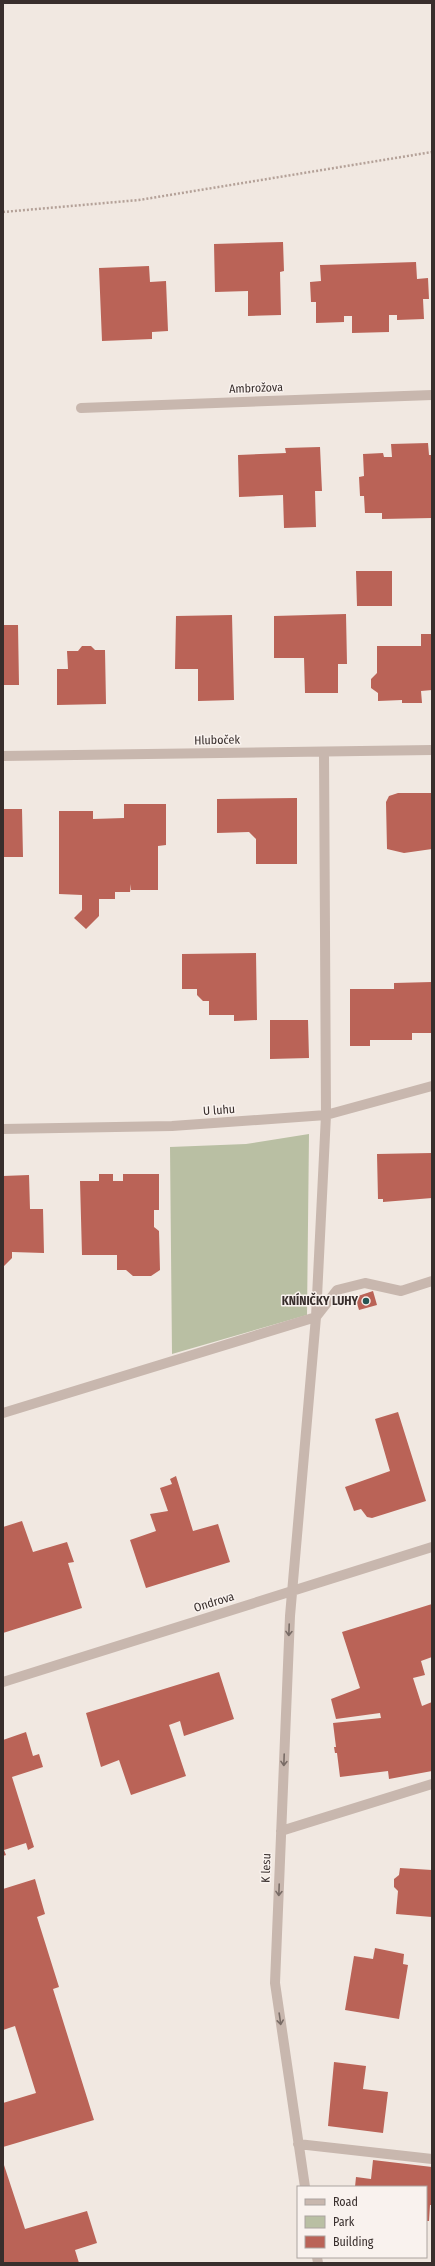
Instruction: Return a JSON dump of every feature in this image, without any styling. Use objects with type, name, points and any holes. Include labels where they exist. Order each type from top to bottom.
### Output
[{"type":"street","name":"Ambrožova","points":[[81,408],[432,395]]},
{"type":"street","name":"Hluboček","points":[[3,756],[432,750]]},
{"type":"street","name":"K lesu","points":[[305,2186],[275,1983],[292,1591],[316,1317],[326,1115],[324,752]]},
{"type":"street","name":"U luhu","points":[[3,1129],[172,1126],[326,1115],[432,1086]]},
{"type":"street","points":[[3,1413],[316,1317],[336,1290],[365,1283],[401,1291],[432,1281]]},
{"type":"street","name":"Ondrova","points":[[3,1682],[432,1547]]},
{"type":"street","points":[[281,1831],[432,1784]]},
{"type":"street","points":[[298,2144],[432,2159]]},
{"type":"path","points":[[3,212],[139,200],[432,152]]},
{"type":"green space","points":[[309,1134],[307,1315],[172,1354],[170,1147],[246,1144]]},
{"type":"building","points":[[283,242],[284,271],[280,272],[281,315],[248,316],[248,291],[215,292],[214,244]]},
{"type":"building","points":[[416,262],[417,279],[428,278],[429,299],[423,299],[424,319],[397,320],[397,315],[389,315],[389,332],[352,333],[352,316],[344,316],[344,322],[316,323],[316,302],[311,302],[310,282],[321,281],[320,265]]},
{"type":"building","points":[[149,266],[150,282],[166,281],[168,331],[152,332],[152,339],[102,341],[99,268]]},
{"type":"building","points":[[428,443],[429,455],[432,455],[432,518],[382,519],[382,513],[365,513],[364,496],[360,496],[359,477],[364,476],[363,454],[383,453],[384,457],[392,457],[391,444]]},
{"type":"building","points":[[320,447],[322,491],[315,491],[316,527],[284,528],[283,495],[239,497],[238,455],[286,453],[285,448]]},
{"type":"building","points":[[356,571],[392,571],[392,606],[357,606]]},
{"type":"building","points":[[346,614],[347,664],[338,664],[338,693],[305,693],[304,658],[274,658],[274,616]]},
{"type":"building","points":[[232,615],[234,700],[198,701],[198,669],[175,669],[176,616]]},
{"type":"building","points":[[3,625],[18,625],[19,685],[3,685]]},
{"type":"building","points":[[421,634],[432,634],[432,690],[421,691],[422,703],[402,703],[402,700],[378,701],[378,693],[371,688],[371,679],[377,673],[377,646],[421,646]]},
{"type":"building","points":[[82,646],[91,646],[95,650],[105,650],[106,704],[57,705],[57,669],[68,669],[67,651],[78,651]]},
{"type":"building","points":[[398,793],[432,793],[432,849],[404,853],[387,849],[386,802],[389,796]]},
{"type":"building","points":[[297,798],[297,864],[256,864],[256,839],[249,832],[217,833],[217,799]]},
{"type":"building","points":[[124,804],[166,804],[166,845],[158,846],[158,890],[131,890],[131,884],[130,892],[115,892],[115,899],[99,899],[99,916],[86,929],[74,918],[82,910],[82,895],[59,894],[59,811],[93,811],[93,819],[124,818]]},
{"type":"building","points":[[3,809],[22,809],[23,857],[3,857]]},
{"type":"building","points":[[256,953],[257,1020],[234,1021],[234,1015],[209,1015],[209,1001],[203,1001],[197,995],[197,989],[182,989],[182,954]]},
{"type":"building","points":[[432,982],[432,1033],[412,1033],[412,1040],[370,1040],[370,1046],[350,1046],[350,989],[394,989],[394,983]]},
{"type":"building","points":[[270,1020],[308,1020],[309,1058],[270,1059]]},
{"type":"building","points":[[432,1153],[432,1198],[383,1202],[383,1199],[378,1199],[377,1154]]},
{"type":"building","points":[[99,1174],[113,1174],[113,1181],[123,1181],[123,1174],[159,1174],[159,1210],[154,1210],[154,1227],[159,1231],[160,1270],[151,1276],[133,1276],[126,1270],[117,1270],[117,1255],[82,1255],[80,1181],[99,1181]]},
{"type":"building","points":[[29,1175],[30,1209],[43,1209],[44,1253],[12,1252],[12,1258],[3,1267],[3,1176]]},
{"type":"building","name":"KNÍNIČKY LUHY","points":[[373,1291],[377,1305],[359,1310],[355,1297]]},
{"type":"building","points":[[398,1412],[426,1501],[372,1518],[367,1517],[361,1509],[354,1511],[345,1487],[390,1471],[375,1419]]},
{"type":"building","points":[[176,1476],[193,1531],[218,1524],[230,1562],[146,1588],[130,1540],[156,1531],[150,1514],[168,1511],[160,1488],[172,1484],[170,1479]]},
{"type":"building","points":[[22,1521],[33,1552],[67,1542],[74,1562],[68,1563],[82,1608],[3,1633],[3,1527]]},
{"type":"building","points":[[432,1604],[432,1657],[421,1661],[425,1675],[413,1678],[422,1706],[432,1702],[432,1771],[389,1779],[388,1771],[340,1777],[337,1753],[335,1753],[334,1747],[336,1747],[333,1723],[381,1718],[380,1713],[336,1719],[331,1699],[360,1688],[342,1632]]},
{"type":"building","points":[[219,1672],[234,1719],[184,1736],[180,1721],[169,1725],[186,1776],[131,1795],[119,1760],[101,1767],[86,1713]]},
{"type":"building","points":[[26,1732],[33,1756],[39,1754],[43,1767],[12,1777],[34,1847],[28,1850],[26,1843],[4,1850],[6,1855],[3,1856],[3,1740]]},
{"type":"building","points":[[400,1868],[432,1870],[432,1917],[396,1914],[398,1891],[394,1887],[394,1879],[399,1875]]},
{"type":"building","points":[[35,1879],[45,1914],[37,1917],[59,1987],[53,1989],[94,2120],[3,2147],[3,2103],[36,2093],[15,2026],[3,2030],[3,1889]]},
{"type":"building","points":[[375,1948],[404,1954],[403,1964],[408,1965],[399,2019],[345,2010],[354,1956],[373,1959]]},
{"type":"building","points":[[334,2062],[366,2066],[363,2089],[388,2092],[383,2133],[328,2126]]},
{"type":"building","points":[[373,2160],[432,2167],[432,2205],[430,2205],[429,2221],[427,2221],[427,2186],[355,2186],[356,2177],[371,2179]]},
{"type":"building","points":[[3,2162],[25,2229],[87,2211],[97,2243],[75,2250],[79,2263],[3,2263]]},
{"type":"place","name":"KNÍNIČKY LUHY","points":[[366,1301]]}]
